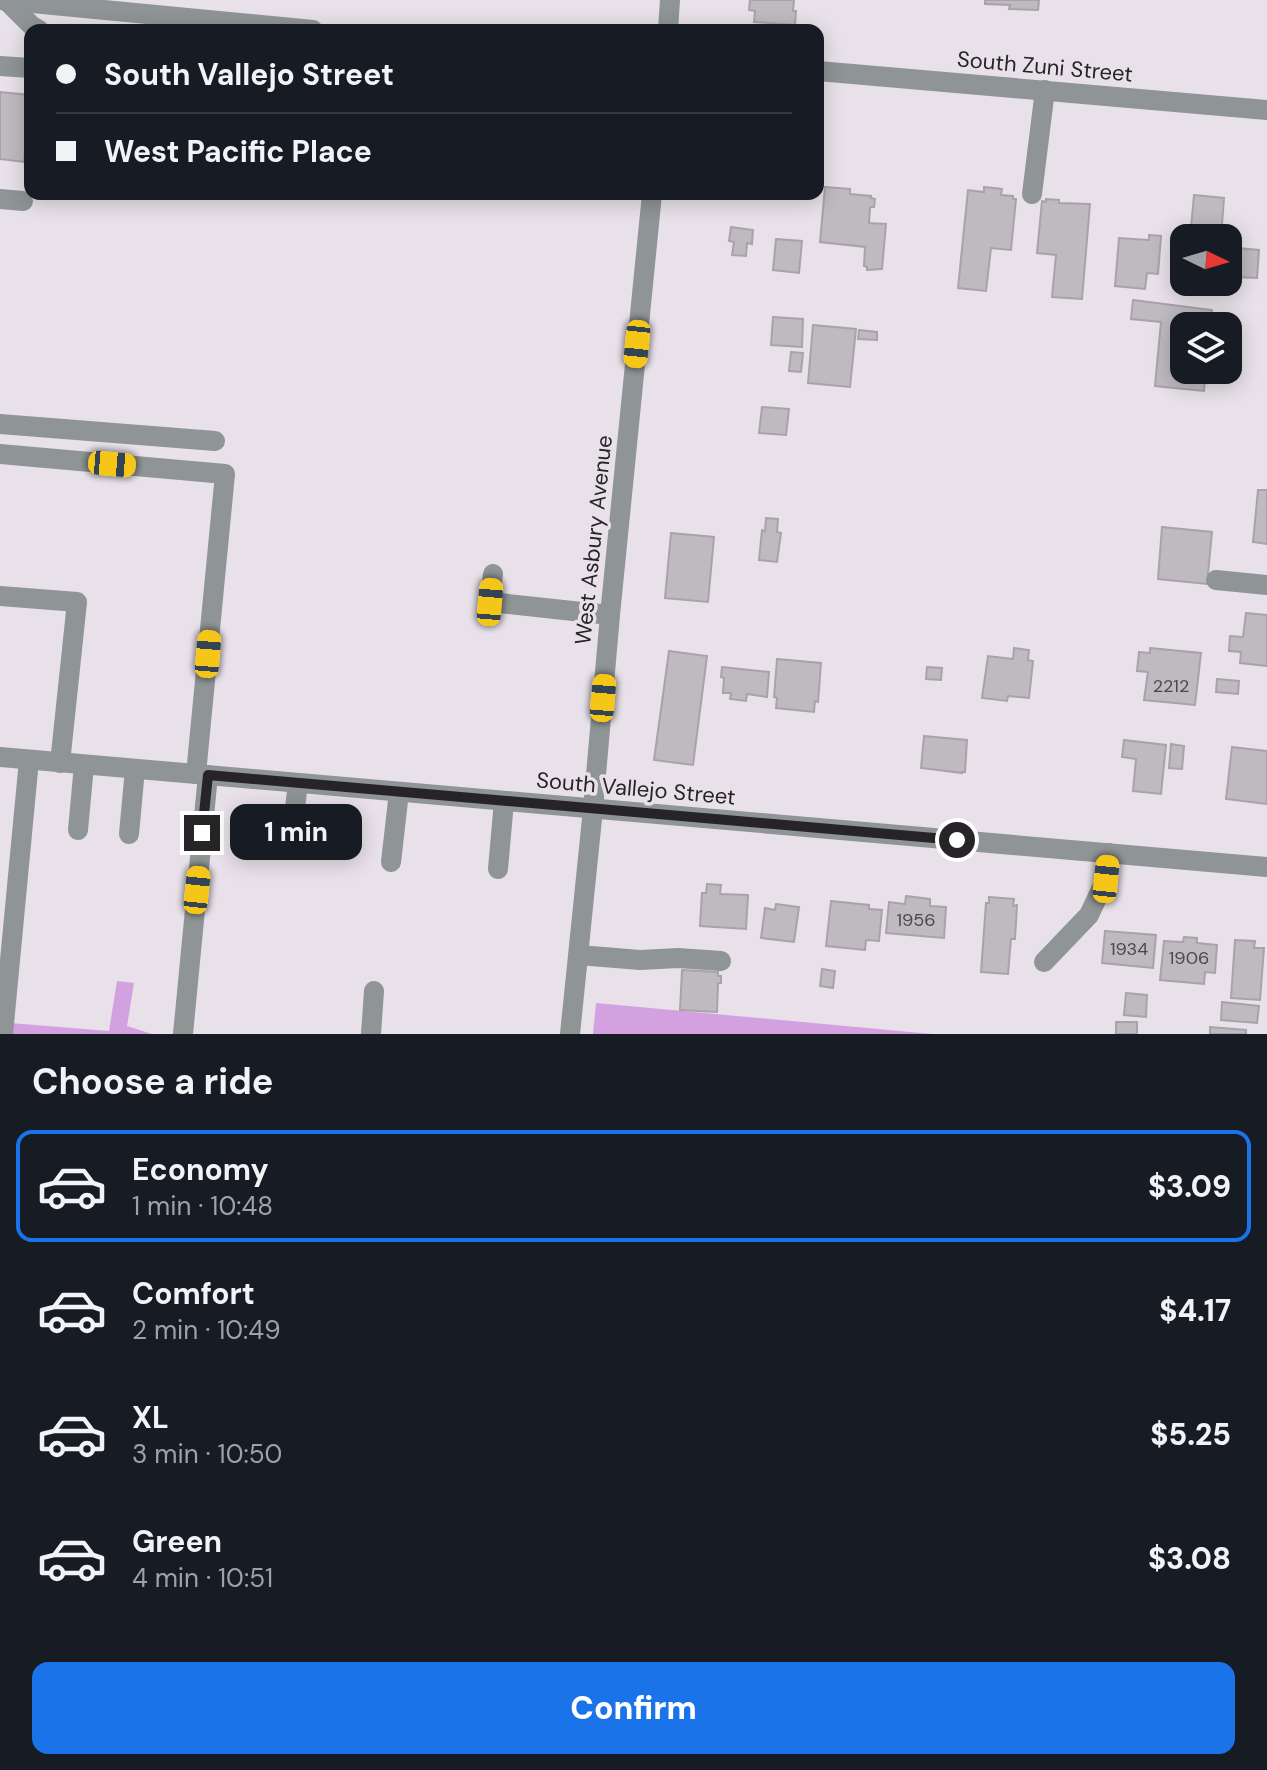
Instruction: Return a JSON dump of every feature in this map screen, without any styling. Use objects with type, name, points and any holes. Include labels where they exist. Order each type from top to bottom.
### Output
[{"type":"street","points":[[0,0],[166,8],[273,24]]},
{"type":"street","points":[[668,24],[670,0]]},
{"type":"street","points":[[7,1],[30,24]]},
{"type":"street","points":[[0,66],[24,68]]},
{"type":"street","name":"South Zuni Street","points":[[824,72],[1267,110]]},
{"type":"street","points":[[1032,194],[1045,90]]},
{"type":"street","points":[[0,199],[23,201]]},
{"type":"street","name":"West Asbury Avenue","points":[[570,1034],[651,200]]},
{"type":"street","points":[[0,424],[215,441]]},
{"type":"street","points":[[0,454],[225,474],[183,1034]]},
{"type":"street","points":[[493,574],[490,602],[610,615]]},
{"type":"street","points":[[1216,580],[1267,585]]},
{"type":"street","points":[[0,596],[77,602],[60,763]]},
{"type":"street","name":"South Vallejo Street","points":[[0,757],[1267,867]]},
{"type":"street","points":[[3,1034],[29,760]]},
{"type":"street","points":[[78,830],[84,765]]},
{"type":"street","points":[[129,834],[135,769]]},
{"type":"street","points":[[290,850],[298,783]]},
{"type":"street","points":[[391,862],[399,792]]},
{"type":"street","points":[[498,869],[504,801]]},
{"type":"street","points":[[1044,962],[1089,915],[1106,879],[1109,853]]},
{"type":"street","points":[[579,955],[640,960],[678,958],[721,961]]},
{"type":"street","points":[[371,1034],[374,991]]},
{"type":"shaded area","points":[[117,981],[134,983],[127,1026],[152,1034],[9,1034],[10,1023],[109,1031]]},
{"type":"shaded area","points":[[596,1003],[932,1034],[593,1034]]},
{"type":"building","points":[[750,0],[794,0],[795,24],[754,22],[755,11],[749,10]]},
{"type":"building","points":[[985,0],[1039,0],[1038,10],[1009,9],[1010,5],[985,4]]},
{"type":"building","points":[[0,92],[24,94],[24,162],[0,159]]},
{"type":"building","points":[[825,187],[850,189],[850,194],[875,199],[874,207],[870,207],[869,223],[886,224],[882,269],[867,270],[864,266],[865,247],[820,242]]},
{"type":"building","points":[[984,187],[1002,189],[1001,195],[1016,199],[1011,250],[991,248],[986,291],[958,288],[968,190],[984,192]]},
{"type":"building","points":[[1194,195],[1224,198],[1222,224],[1191,224]]},
{"type":"building","points":[[1046,199],[1059,200],[1059,203],[1090,204],[1082,299],[1052,297],[1056,255],[1037,253],[1042,201],[1046,202]]},
{"type":"building","points":[[731,227],[753,230],[752,244],[747,243],[746,256],[732,255],[734,242],[729,241]]},
{"type":"building","points":[[1149,235],[1161,236],[1158,274],[1147,273],[1145,289],[1115,286],[1119,238],[1149,240]]},
{"type":"building","points":[[776,239],[802,241],[799,273],[773,270]]},
{"type":"building","points":[[1242,248],[1259,250],[1257,278],[1242,277]]},
{"type":"building","points":[[1133,300],[1212,310],[1170,312],[1170,384],[1205,384],[1204,391],[1155,386],[1161,322],[1131,319]]},
{"type":"building","points":[[773,317],[803,319],[802,347],[771,345]]},
{"type":"building","points":[[813,325],[856,329],[850,387],[808,383]]},
{"type":"building","points":[[859,330],[877,332],[877,340],[858,339]]},
{"type":"building","points":[[791,352],[803,353],[801,372],[789,371]]},
{"type":"building","points":[[762,407],[789,409],[786,435],[759,433]]},
{"type":"building","points":[[1258,490],[1267,490],[1267,544],[1253,542]]},
{"type":"building","points":[[766,518],[778,519],[777,532],[781,533],[777,562],[759,560]]},
{"type":"building","points":[[1162,527],[1212,532],[1207,584],[1158,579]]},
{"type":"building","points":[[671,533],[714,537],[708,602],[665,598]]},
{"type":"building","points":[[1246,613],[1267,615],[1267,666],[1240,663],[1241,652],[1229,651],[1230,636],[1243,637]]},
{"type":"building","points":[[1014,648],[1029,650],[1028,660],[1033,661],[1029,698],[1008,696],[1007,701],[982,698],[988,656],[1013,659]]},
{"type":"building","points":[[1150,648],[1201,653],[1195,705],[1144,700],[1148,672],[1137,671],[1139,652],[1150,653]]},
{"type":"building","points":[[669,651],[707,656],[693,765],[654,760]]},
{"type":"building","points":[[777,659],[821,663],[818,702],[815,701],[814,712],[776,708]]},
{"type":"building","points":[[722,667],[769,672],[767,697],[747,694],[746,701],[730,699],[731,693],[723,693]]},
{"type":"building","points":[[927,667],[942,668],[941,680],[926,679]]},
{"type":"building","points":[[1217,679],[1239,681],[1238,694],[1216,692]]},
{"type":"building","points":[[924,736],[967,740],[965,772],[921,768]]},
{"type":"building","points":[[1124,740],[1166,745],[1161,794],[1133,791],[1136,759],[1122,757]]},
{"type":"building","points":[[1171,744],[1184,746],[1182,769],[1169,768]]},
{"type":"building","points":[[1232,747],[1267,751],[1267,804],[1226,799]]},
{"type":"building","points":[[707,884],[721,885],[720,894],[748,895],[746,929],[700,926],[702,893],[706,893]]},
{"type":"building","points":[[906,896],[930,899],[930,906],[946,907],[944,938],[886,933],[889,902],[905,904]]},
{"type":"building","points":[[989,897],[1014,899],[1013,906],[1017,905],[1015,939],[1011,939],[1008,974],[981,972]]},
{"type":"building","points":[[831,901],[869,905],[869,909],[882,910],[879,941],[866,940],[865,950],[826,946]]},
{"type":"building","points":[[776,904],[799,907],[794,942],[761,938],[765,908],[775,910]]},
{"type":"building","points":[[1105,931],[1156,935],[1153,968],[1102,963]]},
{"type":"building","points":[[1184,937],[1197,938],[1197,943],[1217,945],[1215,973],[1205,972],[1204,984],[1160,980],[1164,941],[1183,942]]},
{"type":"building","points":[[1235,940],[1255,941],[1254,948],[1264,948],[1260,1000],[1231,998]]},
{"type":"building","points":[[822,969],[835,971],[833,988],[820,986]]},
{"type":"building","points":[[682,970],[718,972],[721,983],[718,983],[717,1012],[680,1010]]},
{"type":"building","points":[[1126,993],[1147,995],[1146,1017],[1124,1015]]},
{"type":"building","points":[[1222,1002],[1259,1006],[1257,1023],[1221,1020]]},
{"type":"building","points":[[1116,1022],[1137,1022],[1137,1034],[1116,1034]]},
{"type":"building","points":[[1210,1027],[1246,1030],[1246,1034],[1210,1034]]},
{"type":"route","points":[[202,833],[208,775],[957,840]]}]
